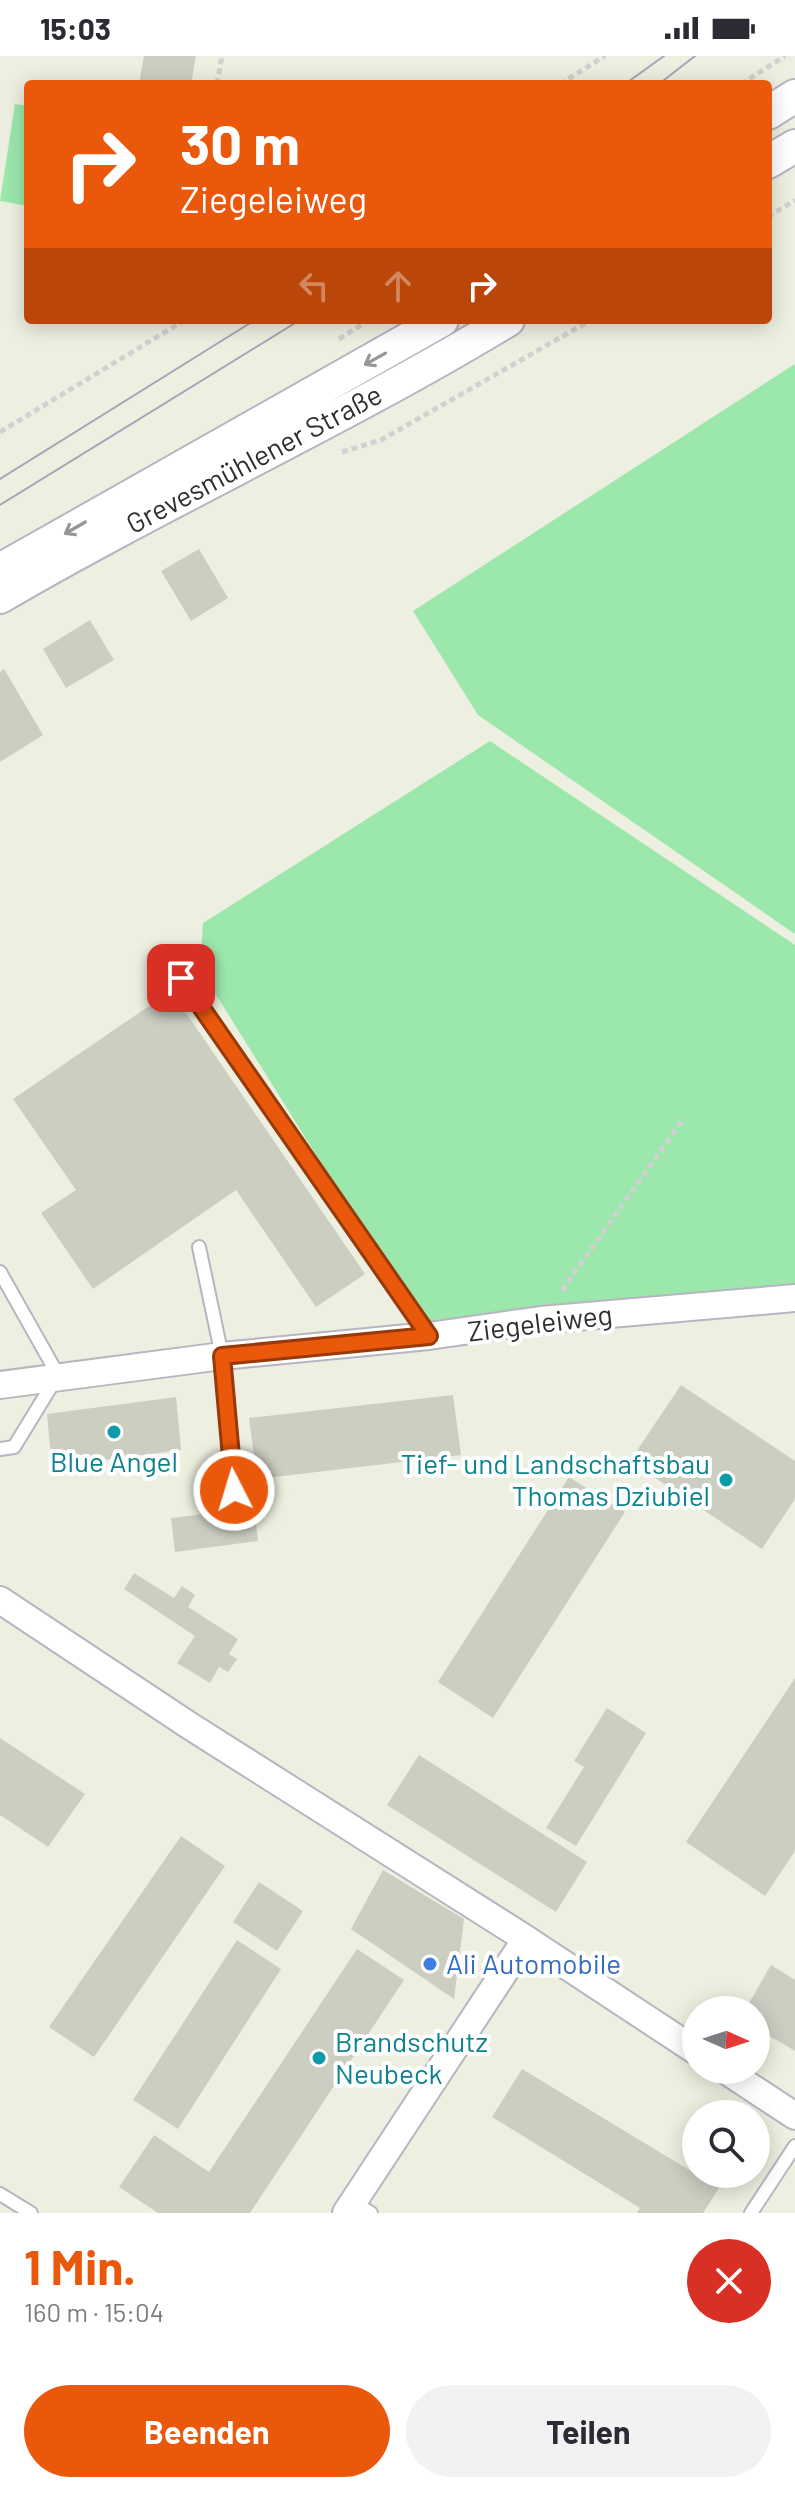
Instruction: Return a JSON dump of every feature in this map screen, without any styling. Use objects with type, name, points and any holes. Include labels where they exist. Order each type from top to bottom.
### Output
[{"type":"street","points":[[772,110],[795,96]]},
{"type":"street","points":[[772,160],[795,146]]},
{"type":"street","name":"Grevesmühlener Straße","points":[[0,570],[435,324]]},
{"type":"street","name":"Grevesmühlener Straße","points":[[0,597],[93,543],[437,363],[501,324]]},
{"type":"street","name":"Ziegeleiweg","points":[[0,1385],[58,1375],[429,1336],[541,1320],[795,1298]]},
{"type":"street","points":[[0,1600],[190,1726],[682,2042]]},
{"type":"street","points":[[357,2209],[526,1939]]},
{"type":"street","points":[[746,2084],[795,2116]]},
{"type":"lane","points":[[181,978],[429,1336]]},
{"type":"lane","points":[[199,1247],[222,1356],[234,1490]]},
{"type":"lane","points":[[0,1272],[58,1375],[14,1447],[0,1449]]},
{"type":"lane","points":[[751,2213],[795,2146]]},
{"type":"lane","points":[[0,2194],[31,2213]]},
{"type":"path","points":[[218,80],[222,56]]},
{"type":"path","points":[[566,80],[605,56]]},
{"type":"path","points":[[747,80],[785,56]]},
{"type":"path","points":[[772,214],[795,200]]},
{"type":"path","points":[[170,330],[171,324]]},
{"type":"path","points":[[0,432],[179,324]]},
{"type":"path","points":[[541,1320],[684,1118]]},
{"type":"green space","points":[[15,104],[24,105],[24,205],[0,201]]},
{"type":"green space","points":[[795,364],[795,934],[478,715],[413,611]]},
{"type":"green space","points":[[490,741],[795,945],[795,1298],[429,1336],[200,969],[203,923]]},
{"type":"building","points":[[144,56],[196,56],[192,80],[140,80]]},
{"type":"building","points":[[199,549],[228,598],[191,621],[161,571]]},
{"type":"building","points":[[90,620],[114,660],[66,688],[43,649]]},
{"type":"building","points":[[4,669],[43,735],[0,762],[0,672]]},
{"type":"building","points":[[171,991],[365,1274],[316,1307],[236,1190],[93,1289],[41,1213],[76,1190],[13,1099]]},
{"type":"building","name":"Tief- und Landschaftsbau Thomas Dziubiel","points":[[681,1385],[795,1461],[795,1499],[762,1549],[630,1461]]},
{"type":"building","points":[[453,1395],[461,1455],[257,1479],[249,1418]]},
{"type":"building","name":"Blue Angel","points":[[176,1397],[181,1450],[52,1467],[47,1414]]},
{"type":"building","points":[[569,1477],[625,1512],[493,1718],[438,1682]]},
{"type":"building","points":[[254,1508],[258,1541],[175,1552],[171,1518]]},
{"type":"building","points":[[134,1573],[174,1598],[182,1586],[195,1595],[188,1607],[238,1639],[229,1654],[237,1659],[228,1672],[219,1667],[210,1683],[177,1663],[195,1636],[124,1589]]},
{"type":"building","points":[[795,1678],[795,1851],[765,1896],[686,1842]]},
{"type":"building","points":[[607,1708],[646,1733],[576,1846],[546,1828],[584,1767],[574,1761]]},
{"type":"building","points":[[0,1738],[85,1794],[48,1847],[0,1815]]},
{"type":"building","points":[[419,1755],[587,1862],[556,1912],[387,1805]]},
{"type":"building","points":[[181,1836],[225,1866],[94,2057],[49,2027]]},
{"type":"building","name":"Ali Automobile","points":[[383,1870],[464,1919],[454,1999],[351,1929]]},
{"type":"building","points":[[259,1882],[303,1911],[277,1951],[233,1922]]},
{"type":"building","points":[[237,1940],[281,1969],[178,2129],[133,2100]]},
{"type":"building","name":"Brandschutz Neubeck","points":[[357,1949],[404,1980],[250,2213],[158,2213],[119,2187],[154,2135],[209,2172]]},
{"type":"building","points":[[771,1965],[795,1980],[795,2051],[770,2036],[770,1996],[753,1996]]},
{"type":"building","points":[[522,2069],[682,2166],[682,2188],[719,2188],[703,2213],[637,2213],[640,2208],[492,2117]]},
{"type":"tram line","points":[[631,80],[664,56]]},
{"type":"tram line","points":[[664,80],[695,56]]},
{"type":"tram line","points":[[0,479],[249,324]]},
{"type":"tram line","points":[[0,505],[294,324]]},
{"type":"place","name":"Blue Angel","points":[[114,1432]]},
{"type":"place","name":"Tief- und Landschaftsbau Thomas Dziubiel","points":[[726,1480]]},
{"type":"place","name":"Ali Automobile","points":[[430,1964]]},
{"type":"place","name":"Brandschutz Neubeck","points":[[319,2058]]},
{"type":"route","points":[[181,978],[429,1336],[222,1356],[234,1490]]}]
